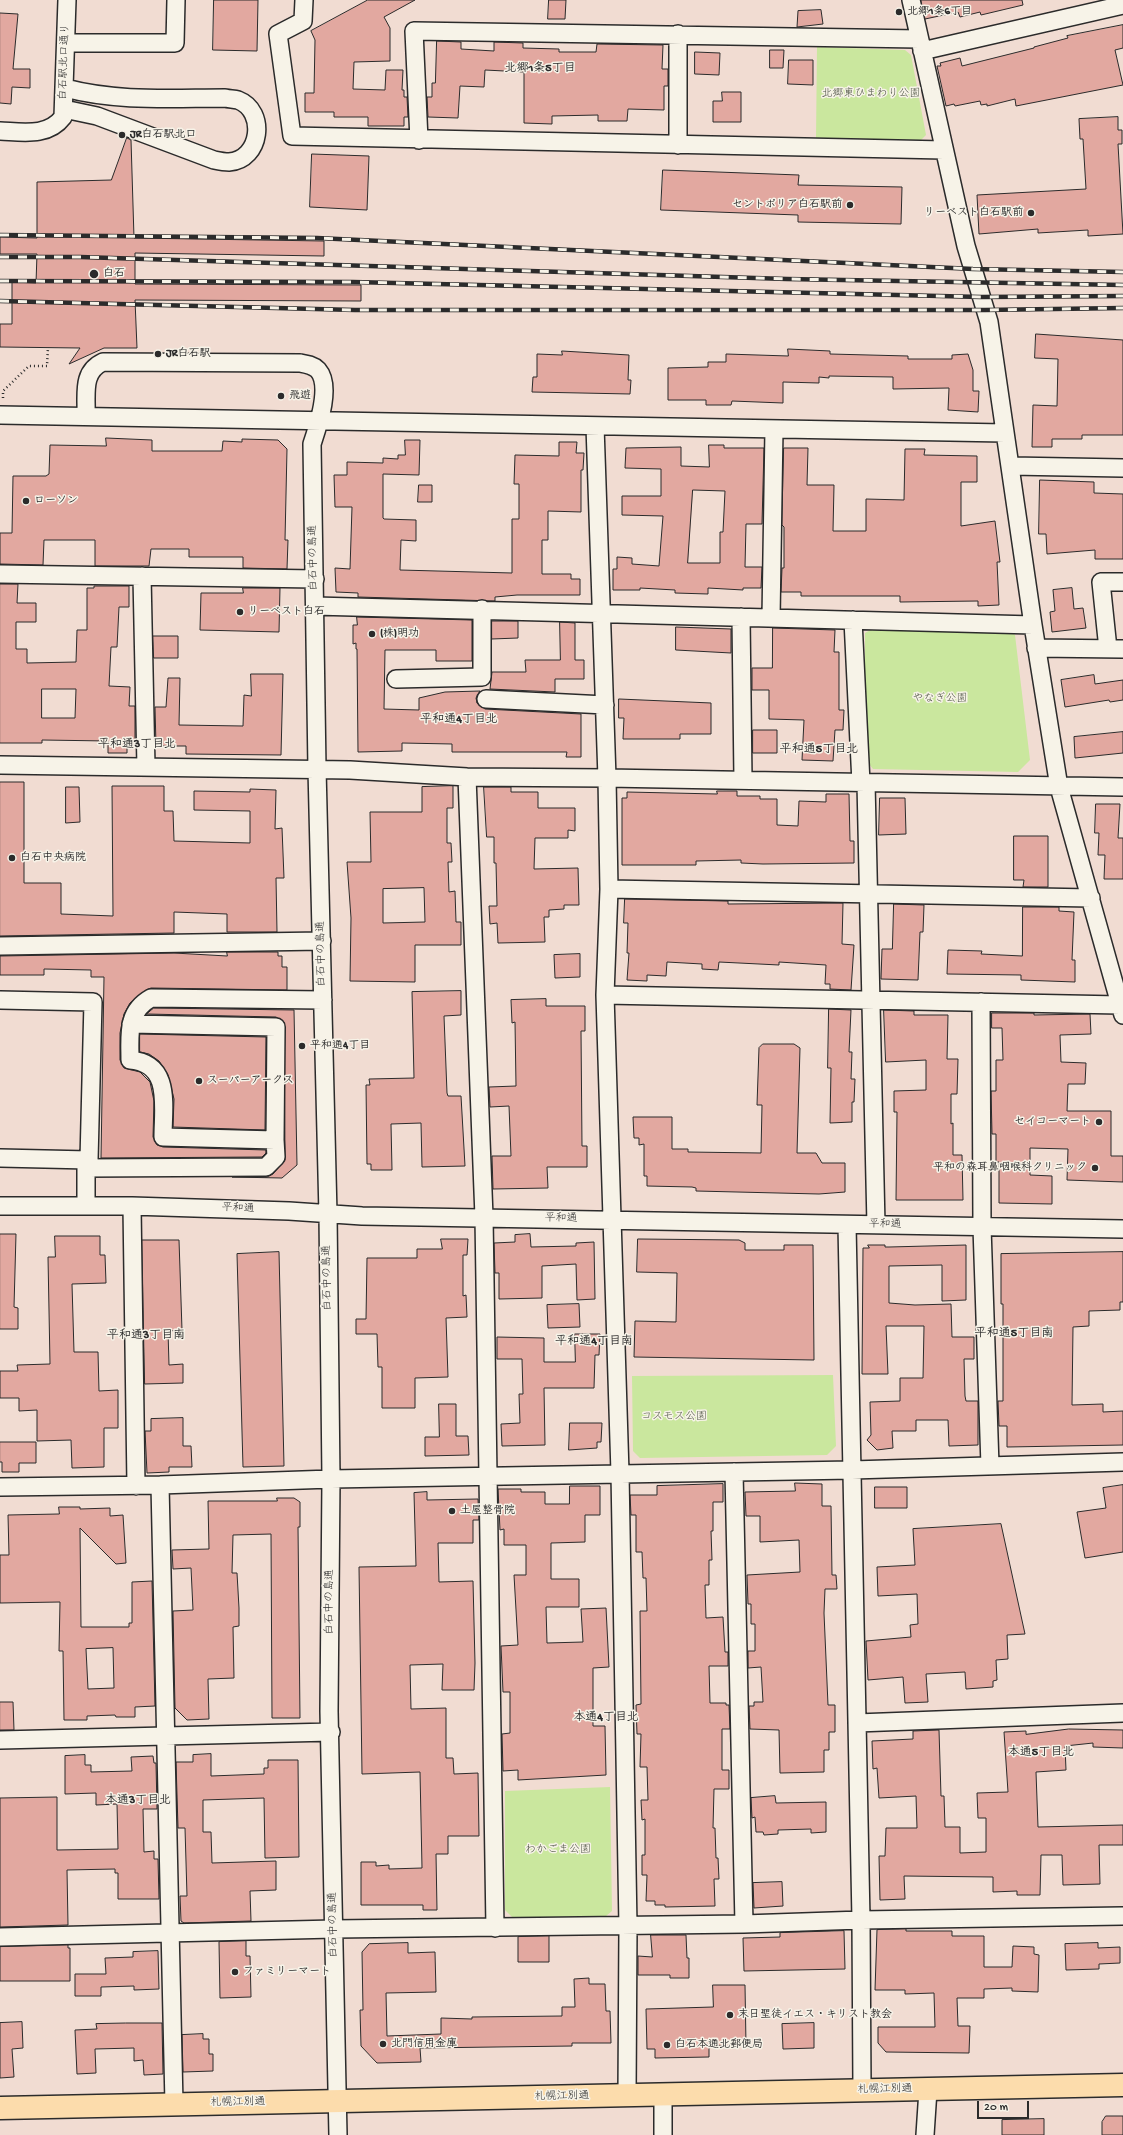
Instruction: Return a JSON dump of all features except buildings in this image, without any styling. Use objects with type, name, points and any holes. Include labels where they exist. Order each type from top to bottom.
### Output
[{"type":"highway","name":"札幌江別通","points":[[0,2108],[1123,2085]]},
{"type":"street","name":"白石駅北口通り","points":[[61,116],[65,88],[67,0]]},
{"type":"street","points":[[66,43],[175,43],[176,0]]},
{"type":"street","points":[[304,0],[303,21],[278,34],[292,136],[418,140],[944,150]]},
{"type":"street","points":[[605,996],[981,1002],[1122,1010],[1059,787],[1032,625],[1011,466],[989,322],[966,246],[911,0]]},
{"type":"street","points":[[418,140],[414,31],[678,34],[921,45],[1123,5]]},
{"type":"street","points":[[678,34],[678,145]]},
{"type":"street","points":[[0,131],[41,132],[61,116],[97,116],[214,160],[230,162],[241,158],[250,151],[255,142],[258,128],[256,116],[248,106],[238,100],[226,98],[118,99],[91,95],[65,88]]},
{"type":"street","name":"白石中の島通","points":[[86,416],[89,373],[94,366],[103,362],[300,363],[311,365],[318,370],[321,377],[323,405],[312,444],[317,770],[328,1214],[331,1479],[329,1711],[331,1732],[338,2135]]},
{"type":"street","points":[[2,407],[86,416],[1005,433]]},
{"type":"street","points":[[595,426],[603,612],[607,778],[609,889],[605,996],[614,1220],[620,1473],[628,1926],[627,2095]]},
{"type":"street","points":[[771,618],[774,428]]},
{"type":"street","points":[[1011,466],[1123,468]]},
{"type":"street","points":[[0,574],[315,579]]},
{"type":"street","points":[[142,576],[146,767]]},
{"type":"street","points":[[1036,648],[1115,649],[1101,582],[1123,582]]},
{"type":"street","points":[[315,606],[603,612],[1032,625]]},
{"type":"street","points":[[396,679],[482,677],[482,609]]},
{"type":"street","points":[[741,617],[743,780]]},
{"type":"street","points":[[853,620],[869,893],[876,1225]]},
{"type":"street","points":[[486,699],[605,705]]},
{"type":"street","points":[[0,765],[317,770],[466,777],[743,780],[1123,788]]},
{"type":"street","points":[[466,777],[484,1218],[486,1478],[495,1928]]},
{"type":"street","points":[[609,889],[1091,898]]},
{"type":"street","points":[[0,946],[322,941]]},
{"type":"street","points":[[275,1140],[163,1137],[162,1087],[160,1078],[152,1067],[138,1061],[130,1060],[131,1024],[140,1004],[151,998],[294,1001],[323,1000]]},
{"type":"street","points":[[0,1000],[93,1002],[89,1160],[86,1164],[86,1205]]},
{"type":"street","points":[[981,1002],[982,1227],[990,1466]]},
{"type":"street","points":[[0,1158],[86,1164],[106,1168],[266,1167],[276,1157],[276,1027],[131,1024]]},
{"type":"street","name":"平和通","points":[[0,1206],[86,1205],[484,1218],[1123,1229]]},
{"type":"street","points":[[132,1206],[136,1486]]},
{"type":"street","points":[[847,1225],[861,1920],[862,2090]]},
{"type":"street","points":[[0,1487],[136,1486],[331,1479],[486,1478],[620,1473],[852,1470],[1123,1462]]},
{"type":"street","points":[[734,1472],[744,1924]]},
{"type":"street","points":[[160,1485],[174,2104]]},
{"type":"street","points":[[857,1723],[1123,1713]]},
{"type":"street","points":[[0,1740],[331,1732]]},
{"type":"street","points":[[0,1937],[334,1929],[628,1926],[861,1920],[1123,1916]]},
{"type":"street","points":[[925,2135],[928,2090]]},
{"type":"street","points":[[663,2094],[663,2135]]},
{"type":"path","points":[[2,407],[4,391],[29,366],[48,366],[48,347]]},
{"type":"green space","name":"北郷東ひまわり公園","points":[[817,47],[905,50],[911,55],[926,135],[921,140],[816,138]]},
{"type":"green space","name":"やなぎ公園","points":[[874,628],[1009,629],[1015,635],[1030,760],[1018,772],[873,769],[865,759],[865,633]]},
{"type":"green space","name":"コスモス公園","points":[[833,1375],[836,1446],[827,1455],[640,1458],[633,1451],[632,1376]]},
{"type":"green space","name":"わかごま公園","points":[[610,1787],[612,1911],[606,1916],[513,1918],[505,1910],[505,1791]]},
{"type":"railway","points":[[0,235],[317,238],[973,269],[1123,272]]},
{"type":"railway","points":[[0,257],[80,257],[787,279],[1123,285]]},
{"type":"railway","points":[[0,281],[353,282],[981,297],[1123,296]]},
{"type":"railway","points":[[0,301],[355,310],[985,310],[1123,308]]},
{"type":"place","name":"北郷1条6丁目","points":[[899,12]]},
{"type":"place","name":"JR白石駅北口","points":[[122,135]]},
{"type":"place","name":"セントポリア白石駅前","points":[[850,205]]},
{"type":"place","name":"リーベスト白石駅前","points":[[1031,213]]},
{"type":"place","name":"白石","points":[[94,274]]},
{"type":"place","name":"JR白石駅","points":[[158,354]]},
{"type":"place","name":"飛遊","points":[[281,396]]},
{"type":"place","name":"ローソン","points":[[26,501]]},
{"type":"place","name":"リーベスト白石","points":[[240,612]]},
{"type":"place","name":"(株)明功","points":[[372,634]]},
{"type":"place","name":"白石中央病院","points":[[12,858]]},
{"type":"place","name":"平和通4丁目","points":[[302,1046]]},
{"type":"place","name":"スーパーアークス","points":[[199,1081]]},
{"type":"place","name":"セイコーマート","points":[[1099,1122]]},
{"type":"place","name":"平和の森耳鼻咽喉科クリニック","points":[[1095,1168]]},
{"type":"place","name":"土屋整骨院","points":[[452,1511]]},
{"type":"place","name":"ファミリーマート","points":[[235,1972]]},
{"type":"place","name":"末日聖徒イエス・キリスト教会","points":[[730,2015]]},
{"type":"place","name":"北門信用金庫","points":[[383,2044]]},
{"type":"place","name":"白石本通北郵便局","points":[[667,2045]]},
{"type":"district","name":"北郷1条5丁目","points":[[540,69]]},
{"type":"district","name":"平和通4丁目北","points":[[459,720]]},
{"type":"district","name":"平和通3丁目北","points":[[137,745]]},
{"type":"district","name":"平和通5丁目北","points":[[819,750]]},
{"type":"district","name":"平和通5丁目南","points":[[1014,1334]]},
{"type":"district","name":"平和通3丁目南","points":[[146,1336]]},
{"type":"district","name":"平和通4丁目南","points":[[594,1342]]},
{"type":"district","name":"本通4丁目北","points":[[606,1718]]},
{"type":"district","name":"本通5丁目北","points":[[1041,1753]]},
{"type":"district","name":"本通3丁目北","points":[[138,1801]]}]
